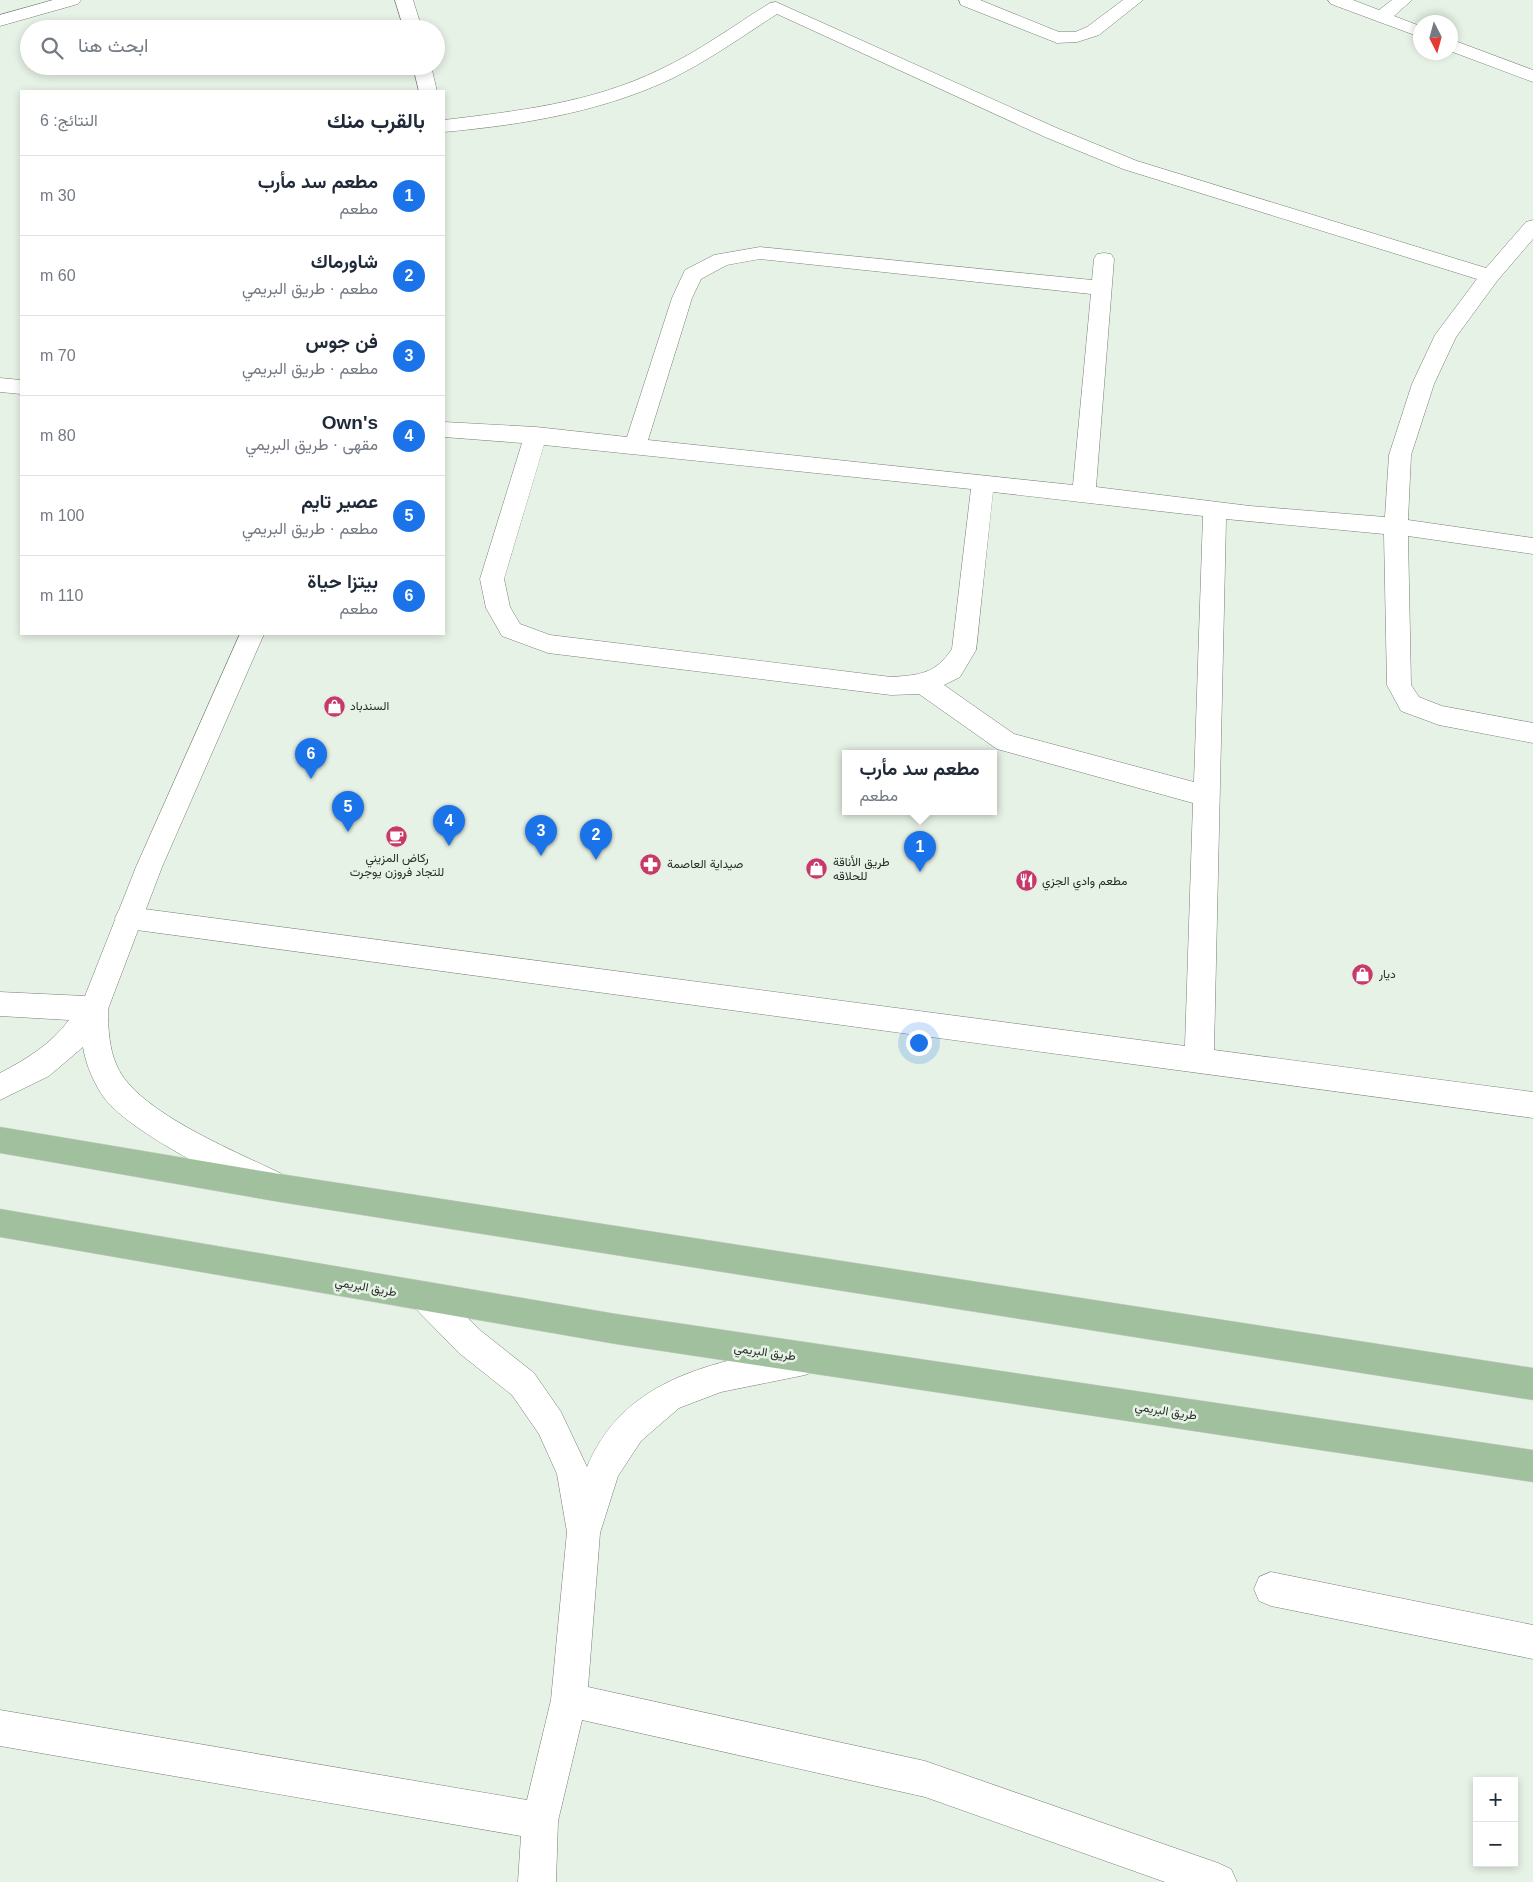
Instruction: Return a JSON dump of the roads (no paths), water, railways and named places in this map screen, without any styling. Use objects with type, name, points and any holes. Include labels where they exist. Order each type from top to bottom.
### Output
[{"type":"main road","points":[[0,1140],[280,1188],[1501,1380]]},
{"type":"main road","name":"طريق البريمي","points":[[0,1223],[616,1330],[1533,1466]]},
{"type":"street","points":[[0,21],[72,0]]},
{"type":"street","points":[[404,0],[410,20]]},
{"type":"street","points":[[967,1],[1057,38],[1077,37],[1093,31],[1134,0]]},
{"type":"street","points":[[1337,0],[1413,29]]},
{"type":"street","points":[[1382,18],[1403,0]]},
{"type":"street","points":[[445,126],[543,113],[603,98],[666,74],[781,3],[1052,133],[1130,165],[1490,276]]},
{"type":"street","points":[[1458,47],[1533,76]]},
{"type":"street","points":[[424,75],[428,90]]},
{"type":"street","points":[[1533,226],[1490,276],[1446,336],[1423,384],[1400,455],[1396,525],[1399,685],[1410,704],[1439,715],[1533,733]]},
{"type":"street","points":[[635,446],[682,298],[692,275],[721,260],[760,253],[1101,288]]},
{"type":"street","points":[[1084,492],[1104,259]]},
{"type":"street","points":[[0,385],[20,388]]},
{"type":"street","points":[[445,429],[536,435],[1084,492],[1215,510],[1396,525],[1492,537],[1533,546]]},
{"type":"street","points":[[536,435],[492,579],[498,608],[510,630],[548,644],[891,686],[924,684],[951,670],[964,650],[983,482]]},
{"type":"street","points":[[1199,1060],[1215,510]]},
{"type":"street","points":[[0,1087],[39,1067],[71,1040],[94,1009],[149,867],[252,635]]},
{"type":"street","points":[[924,684],[1006,742],[1206,796]]},
{"type":"street","points":[[129,918],[1533,1105]]},
{"type":"street","points":[[0,1004],[94,1009]]},
{"type":"street","points":[[94,1009],[95,1043],[105,1075],[126,1102],[155,1124],[280,1188]]},
{"type":"street","points":[[424,1297],[470,1342],[523,1384],[550,1423],[573,1472],[583,1533]]},
{"type":"street","points":[[537,1882],[540,1821],[569,1700],[583,1533],[604,1467],[630,1430],[668,1397],[721,1376],[812,1358]]},
{"type":"street","points":[[1501,1380],[1533,1382]]},
{"type":"street","points":[[1271,1589],[1533,1642]]},
{"type":"street","points":[[569,1700],[925,1779],[1051,1825],[1218,1882]]},
{"type":"street","points":[[0,1728],[540,1821]]},
{"type":"place","name":"السندباد","points":[[334,706]]},
{"type":"place","name":"بيتزا حياة","points":[[311,779]]},
{"type":"place","name":"عصير تايم","points":[[348,832]]},
{"type":"place","name":"ركاض المزيني للتجاد فروزن يوجرت","points":[[397,837]]},
{"type":"place","name":"Own's","points":[[449,846]]},
{"type":"place","name":"فن جوس","points":[[541,856]]},
{"type":"place","name":"شاورماك","points":[[596,860]]},
{"type":"place","name":"صيداية العاصمة","points":[[651,864]]},
{"type":"place","name":"طريق الأناقة للحلاقه","points":[[817,869]]},
{"type":"place","name":"مطعم سد مأرب","points":[[920,872]]},
{"type":"place","name":"مطعم وادي الجزي","points":[[1026,881]]},
{"type":"place","name":"ديار","points":[[1363,974]]}]
